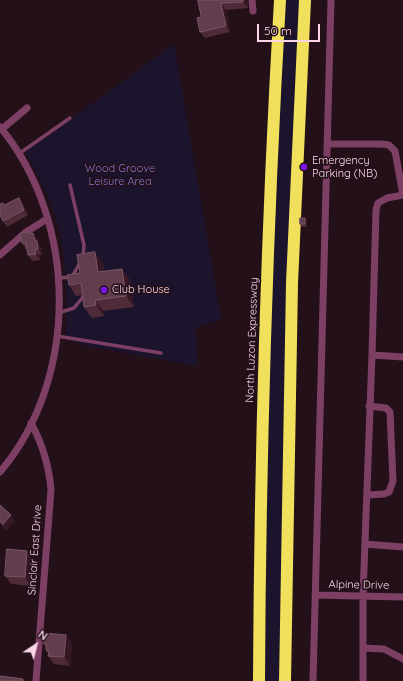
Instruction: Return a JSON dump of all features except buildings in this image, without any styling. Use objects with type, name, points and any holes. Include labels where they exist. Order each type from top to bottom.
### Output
[{"type":"highway","name":"North Luzon Expressway","points":[[259,681],[265,319],[280,0]]},
{"type":"highway","points":[[286,681],[292,282],[305,0]]},
{"type":"street","points":[[252,0],[253,11]]},
{"type":"street","points":[[313,681],[331,0]]},
{"type":"street","points":[[0,472],[31,423],[42,401],[57,336],[59,278],[56,254],[47,219],[36,184],[20,153],[1,128],[27,108]]},
{"type":"street","points":[[327,144],[382,144],[389,146],[395,151],[403,195],[387,198],[378,203],[376,210],[372,356],[369,406],[368,495],[363,596],[363,681]]},
{"type":"street","points":[[0,255],[26,232],[47,219]]},
{"type":"street","points":[[372,356],[403,357]]},
{"type":"street","points":[[368,495],[384,494],[389,492],[392,488],[393,481],[390,412],[386,408],[369,406]]},
{"type":"street","name":"Sinclair East Drive","points":[[31,423],[42,442],[50,471],[51,490],[36,681]]},
{"type":"street","points":[[365,544],[403,547]]},
{"type":"street","name":"Alpine Drive","points":[[315,595],[403,597]]},
{"type":"street","points":[[363,648],[384,649],[403,658]]},
{"type":"lane","points":[[20,153],[70,118]]},
{"type":"lane","points":[[70,185],[84,245],[83,257],[72,277]]},
{"type":"lane","points":[[59,278],[72,277],[76,280]]},
{"type":"lane","points":[[58,313],[74,308],[83,297]]},
{"type":"lane","points":[[57,336],[161,353]]},
{"type":"green space","points":[[282,0],[300,0],[286,323],[279,681],[263,681],[265,471]]},
{"type":"green space","name":"Wood Groove Leisure Area","points":[[174,44],[221,319],[195,328],[198,366],[92,347],[66,340],[66,290],[64,256],[61,239],[49,200],[26,152]]},
{"type":"place","name":"Emergency Parking (NB)","points":[[304,167]]},
{"type":"place","name":"Club House","points":[[104,290]]}]
